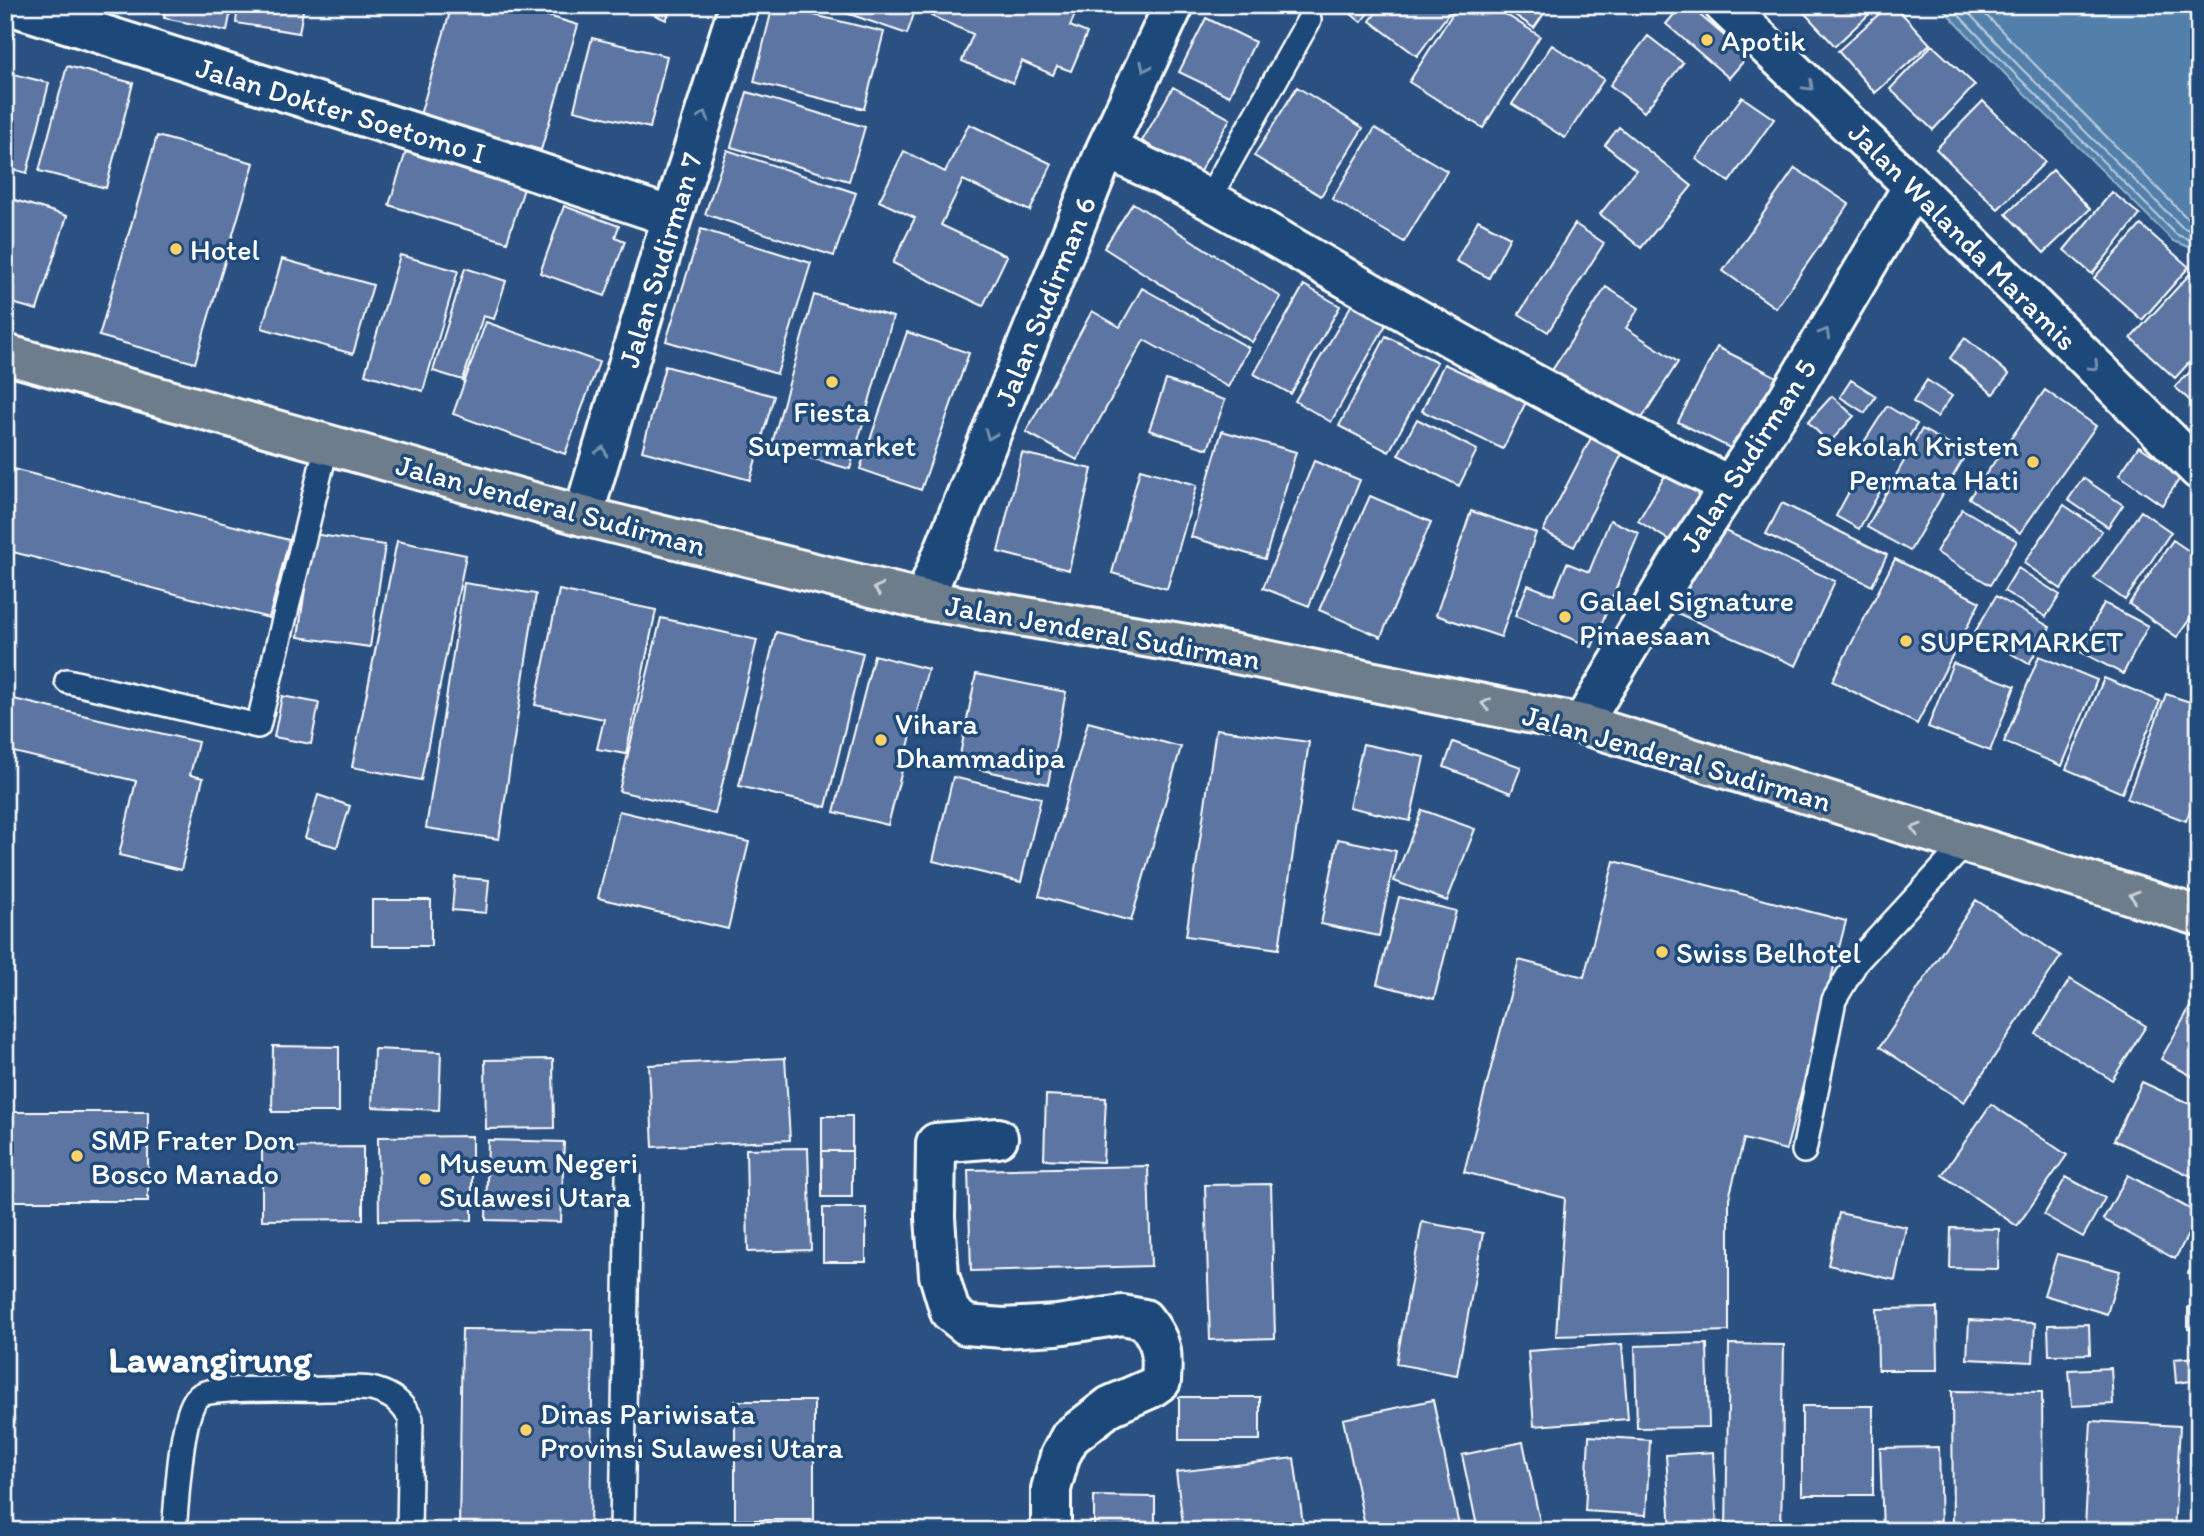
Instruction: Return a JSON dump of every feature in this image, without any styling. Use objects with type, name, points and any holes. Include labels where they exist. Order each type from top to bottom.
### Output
[{"type":"highway","name":"Jalan Jenderal Sudirman","points":[[5,354],[583,516],[924,600],[1192,645],[1582,724],[2199,916]]},
{"type":"street","name":"Jalan Dokter Soetomo I","points":[[9,5],[501,160],[672,217]]},
{"type":"street","name":"Jalan Sudirman 7","points":[[583,516],[672,217],[739,5]]},
{"type":"street","name":"Jalan Sudirman 6","points":[[924,600],[1106,149],[1174,5]]},
{"type":"street","name":"Jalan Walanda Maramis","points":[[1724,5],[1913,186],[2199,470]]},
{"type":"street","points":[[1106,149],[1148,167],[1579,409],[1731,486]]},
{"type":"street","name":"Jalan Sudirman 5","points":[[1582,724],[1678,564],[1787,400],[1913,186]]},
{"type":"street","points":[[998,1138],[936,1143],[935,1217],[939,1275],[950,1312],[966,1325],[1003,1328],[1057,1325],[1122,1315],[1144,1319],[1158,1336],[1162,1361],[1161,1381],[1110,1406],[1070,1437],[1060,1455],[1051,1489],[1051,1531]]},
{"type":"lane","points":[[1208,200],[1309,20]]},
{"type":"lane","points":[[67,681],[258,726],[327,444]]},
{"type":"lane","points":[[1804,1151],[1834,1000],[1857,961],[1965,844]]},
{"type":"lane","points":[[622,1531],[628,1176]]},
{"type":"lane","points":[[174,1531],[180,1460],[188,1417],[198,1396],[206,1392],[252,1390],[372,1389],[391,1395],[404,1406],[411,1419],[409,1531]]},
{"type":"water","points":[[1939,5],[2199,5],[2199,251],[2173,241]]},
{"type":"building","points":[[166,5],[232,5],[227,31],[164,18]]},
{"type":"building","points":[[238,5],[304,5],[299,33],[236,23]]},
{"type":"building","points":[[452,5],[512,5],[578,25],[541,150],[420,115]]},
{"type":"building","points":[[634,5],[673,5],[666,20]]},
{"type":"building","points":[[773,5],[884,32],[864,109],[754,82]]},
{"type":"building","points":[[823,5],[917,5],[907,34]]},
{"type":"building","points":[[936,5],[1079,5],[1070,26],[1087,33],[1071,71],[1057,66],[1053,75],[1022,61],[1013,83],[962,61],[973,34],[931,16]]},
{"type":"building","points":[[1340,5],[1374,5],[1361,22]]},
{"type":"building","points":[[1382,5],[1455,5],[1417,56],[1370,21]]},
{"type":"building","points":[[1458,5],[1491,5],[1540,36],[1483,128],[1409,82]]},
{"type":"building","points":[[1500,5],[1550,5],[1534,28]]},
{"type":"building","name":"Apotik","points":[[1682,5],[1688,5],[1748,56],[1729,78],[1666,24]]},
{"type":"building","points":[[1797,5],[1879,5],[1835,46]]},
{"type":"building","points":[[1889,5],[1894,5],[1930,44],[1875,93],[1838,51]]},
{"type":"building","points":[[1206,18],[1255,42],[1229,96],[1179,72]]},
{"type":"building","points":[[1648,36],[1683,63],[1644,112],[1610,85]]},
{"type":"building","points":[[592,38],[667,56],[650,128],[574,110]]},
{"type":"building","points":[[1552,45],[1604,79],[1565,138],[1512,104]]},
{"type":"building","points":[[1932,45],[1975,85],[1933,130],[1890,89]]},
{"type":"building","points":[[67,66],[133,83],[106,188],[39,171]]},
{"type":"building","points":[[5,72],[49,83],[27,173],[5,167]]},
{"type":"building","points":[[1173,87],[1230,119],[1199,173],[1142,141]]},
{"type":"building","points":[[1297,87],[1363,128],[1321,196],[1254,156]]},
{"type":"building","points":[[747,92],[865,127],[849,181],[731,147]]},
{"type":"building","points":[[1742,97],[1774,119],[1729,182],[1696,159]]},
{"type":"building","points":[[1983,101],[2045,162],[1998,209],[1936,149]]},
{"type":"building","points":[[969,124],[1052,164],[1030,211],[963,180],[941,225],[1007,256],[983,306],[893,263],[915,218],[879,201],[904,151],[945,172]]},
{"type":"building","points":[[1619,127],[1692,186],[1641,248],[1600,214],[1636,170],[1605,145]]},
{"type":"building","points":[[1375,128],[1447,171],[1404,242],[1332,199]]},
{"type":"building","name":"Hotel","points":[[157,136],[254,163],[195,363],[99,336]]},
{"type":"building","points":[[409,142],[527,179],[507,242],[389,205]]},
{"type":"building","points":[[727,150],[856,193],[834,256],[705,214]]},
{"type":"building","points":[[1795,168],[1849,204],[1776,308],[1723,271]]},
{"type":"building","points":[[2053,170],[2090,209],[2044,253],[2006,214]]},
{"type":"building","points":[[2112,192],[2140,215],[2092,274],[2064,250]]},
{"type":"building","points":[[5,197],[67,216],[37,310],[5,301]]},
{"type":"building","points":[[1133,203],[1281,297],[1252,342],[1104,248]]},
{"type":"building","points":[[564,206],[619,226],[615,237],[625,241],[605,296],[540,273]]},
{"type":"building","points":[[1478,220],[1510,237],[1489,278],[1456,261]]},
{"type":"building","points":[[1575,224],[1604,243],[1548,332],[1519,314]]},
{"type":"building","points":[[2141,225],[2189,267],[2142,320],[2094,278]]},
{"type":"building","points":[[701,229],[811,263],[777,374],[666,341]]},
{"type":"building","points":[[400,255],[458,271],[423,391],[365,374]]},
{"type":"building","points":[[282,259],[373,285],[353,354],[262,328]]},
{"type":"building","points":[[2199,264],[2199,352],[2175,378],[2131,338]]},
{"type":"building","points":[[465,268],[506,281],[494,319],[483,316],[463,380],[433,371]]},
{"type":"building","points":[[1304,285],[1340,306],[1291,394],[1254,374]]},
{"type":"building","points":[[1606,287],[1639,308],[1626,328],[1678,362],[1637,426],[1551,372]]},
{"type":"building","points":[[1142,288],[1249,348],[1228,387],[1144,340],[1077,460],[1026,432],[1092,311],[1120,327]]},
{"type":"building","name":"Fiesta Supermarket","points":[[814,295],[893,317],[850,469],[771,447]]},
{"type":"building","points":[[1352,304],[1387,323],[1331,422],[1295,401]]},
{"type":"building","points":[[486,322],[599,362],[565,454],[453,414]]},
{"type":"building","points":[[907,332],[969,353],[921,490],[860,469]]},
{"type":"building","points":[[1386,336],[1437,362],[1389,452],[1339,426]]},
{"type":"building","points":[[1965,338],[2009,374],[1993,394],[1950,358]]},
{"type":"building","points":[[1717,347],[1781,379],[1742,454],[1678,422]]},
{"type":"building","points":[[2199,363],[2199,409],[2175,387]]},
{"type":"building","points":[[1444,364],[1526,402],[1503,449],[1422,411]]},
{"type":"building","points":[[665,366],[774,396],[750,480],[642,451]]},
{"type":"building","points":[[1166,380],[1225,400],[1208,449],[1149,430]]},
{"type":"building","points":[[1851,380],[1876,396],[1865,413],[1840,397]]},
{"type":"building","points":[[1927,380],[1952,396],[1937,417],[1913,402]]},
{"type":"building","name":"Sekolah Kristen Permata Hati","points":[[2045,390],[2096,426],[2020,533],[1969,498]]},
{"type":"building","points":[[1832,396],[1854,416],[1829,443],[1808,422]]},
{"type":"building","points":[[1887,406],[1917,424],[1894,460],[1864,442]]},
{"type":"building","points":[[1417,419],[1477,450],[1459,486],[1398,455]]},
{"type":"building","points":[[1922,429],[1966,454],[1910,551],[1867,527]]},
{"type":"building","points":[[1222,431],[1296,452],[1265,559],[1191,537]]},
{"type":"building","points":[[1591,438],[1622,454],[1574,547],[1543,531]]},
{"type":"building","points":[[2139,446],[2182,475],[2162,505],[2119,475]]},
{"type":"building","points":[[1022,453],[1092,469],[1069,570],[998,552]]},
{"type":"building","points":[[1314,461],[1360,480],[1309,606],[1263,588]]},
{"type":"building","points":[[5,467],[289,540],[269,618],[5,550]]},
{"type":"building","points":[[1140,469],[1197,485],[1167,589],[1112,573]]},
{"type":"building","points":[[1668,471],[1704,493],[1674,543],[1638,521]]},
{"type":"building","points":[[1858,475],[1882,488],[1859,529],[1836,516]]},
{"type":"building","points":[[2083,478],[2123,505],[2108,527],[2068,500]]},
{"type":"building","points":[[1370,496],[1431,522],[1381,637],[1319,610]]},
{"type":"building","points":[[1782,503],[1887,555],[1872,586],[1766,534]]},
{"type":"building","points":[[2064,505],[2102,531],[2061,589],[2024,563]]},
{"type":"building","points":[[1962,509],[2017,541],[1990,585],[1936,552]]},
{"type":"building","points":[[1471,511],[1536,533],[1501,637],[1436,615]]},
{"type":"building","points":[[2141,511],[2171,532],[2125,600],[2094,578]]},
{"type":"building","points":[[1610,520],[1639,533],[1592,647],[1515,616],[1528,585],[1554,595],[1567,563],[1589,572]]},
{"type":"building","points":[[1716,527],[1835,581],[1796,666],[1677,613]]},
{"type":"building","points":[[313,534],[385,545],[370,647],[298,637]]},
{"type":"building","points":[[2173,540],[2199,558],[2199,606],[2177,637],[2129,604]]},
{"type":"building","points":[[397,541],[466,555],[421,780],[352,767]]},
{"type":"building","name":"SUPERMARKET","points":[[1895,559],[1980,602],[1917,724],[1832,681]]},
{"type":"building","points":[[2018,568],[2060,595],[2046,617],[2004,591]]},
{"type":"building","points":[[464,583],[536,594],[499,839],[426,828]]},
{"type":"building","points":[[559,590],[656,610],[626,754],[597,749],[604,719],[535,705]]},
{"type":"building","points":[[1996,596],[2050,627],[2029,664],[1975,632]]},
{"type":"building","points":[[2104,603],[2148,626],[2123,674],[2079,651]]},
{"type":"building","points":[[661,618],[757,640],[715,814],[619,791]]},
{"type":"building","points":[[776,632],[863,653],[826,807],[739,786]]},
{"type":"building","name":"Vihara Dhammadipa","points":[[874,655],[928,669],[888,825],[834,812]]},
{"type":"building","points":[[2039,656],[2097,680],[2062,766],[2004,742]]},
{"type":"building","points":[[1953,663],[2015,686],[1990,751],[1928,727]]},
{"type":"building","points":[[976,674],[1066,692],[1048,784],[958,765]]},
{"type":"building","points":[[2104,678],[2160,701],[2122,793],[2066,769]]},
{"type":"building","points":[[2166,694],[2199,705],[2199,786],[2186,821],[2127,799]]},
{"type":"building","points":[[282,696],[319,703],[311,744],[274,737]]},
{"type":"building","points":[[5,697],[198,742],[190,775],[203,778],[181,870],[119,855],[136,781],[5,750]]},
{"type":"building","points":[[1088,722],[1181,747],[1131,921],[1039,896]]},
{"type":"building","points":[[1216,729],[1309,742],[1279,949],[1186,936]]},
{"type":"building","points":[[1453,742],[1521,767],[1511,793],[1444,767]]},
{"type":"building","points":[[1363,744],[1424,757],[1410,821],[1349,807]]},
{"type":"building","points":[[953,777],[1041,798],[1021,882],[933,861]]},
{"type":"building","points":[[318,795],[350,806],[337,847],[305,838]]},
{"type":"building","points":[[1422,810],[1475,829],[1447,901],[1394,881]]},
{"type":"building","points":[[619,811],[749,842],[728,929],[598,898]]},
{"type":"building","points":[[1338,839],[1396,851],[1379,936],[1321,924]]},
{"type":"building","points":[[1614,861],[1846,921],[1786,1150],[1744,1139],[1729,1198],[1729,1331],[1556,1336],[1565,1198],[1464,1172],[1519,960],[1584,977]]},
{"type":"building","points":[[455,877],[489,880],[486,913],[452,910]]},
{"type":"building","points":[[1399,897],[1456,911],[1434,999],[1377,984]]},
{"type":"building","points":[[372,900],[431,900],[431,946],[372,946]]},
{"type":"building","points":[[1976,900],[2061,956],[1964,1102],[1880,1047]]},
{"type":"building","points":[[2070,979],[2146,1026],[2112,1080],[2036,1034]]},
{"type":"building","points":[[2199,991],[2199,1080],[2161,1059]]},
{"type":"building","points":[[273,1046],[339,1047],[339,1112],[272,1112]]},
{"type":"building","points":[[374,1049],[441,1052],[439,1110],[372,1107]]},
{"type":"building","points":[[785,1058],[790,1140],[653,1147],[649,1065]]},
{"type":"building","points":[[553,1059],[554,1128],[486,1129],[485,1060]]},
{"type":"building","points":[[2142,1082],[2199,1108],[2199,1163],[2193,1177],[2114,1140]]},
{"type":"building","points":[[1046,1095],[1106,1098],[1103,1162],[1044,1159]]},
{"type":"building","points":[[1991,1104],[2067,1155],[2017,1226],[1942,1175]]},
{"type":"building","name":"SMP Frater Don Bosco Manado","points":[[5,1112],[148,1112],[148,1201],[5,1201]]},
{"type":"building","points":[[822,1116],[852,1116],[852,1151],[822,1151]]},
{"type":"building","name":"Museum Negeri Sulawesi Utara","points":[[472,1136],[472,1220],[379,1221],[378,1137]]},
{"type":"building","points":[[488,1140],[564,1142],[561,1222],[486,1220]]},
{"type":"building","points":[[363,1147],[363,1219],[262,1220],[262,1148]]},
{"type":"building","points":[[808,1148],[811,1250],[748,1252],[746,1149]]},
{"type":"building","points":[[822,1151],[852,1151],[852,1197],[822,1197]]},
{"type":"building","points":[[1148,1166],[1151,1266],[971,1271],[968,1170]]},
{"type":"building","points":[[2128,1175],[2199,1214],[2175,1259],[2103,1219]]},
{"type":"building","points":[[2066,1177],[2105,1198],[2083,1237],[2044,1215]]},
{"type":"building","points":[[1271,1184],[1275,1338],[1210,1340],[1205,1185]]},
{"type":"building","points":[[823,1208],[866,1208],[866,1262],[823,1262]]},
{"type":"building","points":[[1839,1213],[1906,1227],[1895,1280],[1828,1265]]},
{"type":"building","points":[[1422,1222],[1483,1233],[1457,1375],[1396,1364]]},
{"type":"building","points":[[1951,1228],[1999,1229],[1998,1269],[1950,1268]]},
{"type":"building","points":[[2057,1254],[2120,1271],[2107,1314],[2044,1295]]},
{"type":"building","points":[[2199,1256],[2199,1279],[2188,1273]]},
{"type":"building","points":[[2188,1307],[2199,1308],[2199,1330],[2188,1329]]},
{"type":"building","points":[[1937,1308],[1938,1370],[1878,1370],[1877,1309]]},
{"type":"building","points":[[1969,1320],[2035,1323],[2033,1362],[1967,1359]]},
{"type":"building","points":[[2089,1324],[2090,1354],[2049,1355],[2048,1325]]},
{"type":"building","name":"Dinas Pariwisata Provinsi Sulawesi Utara","points":[[462,1329],[593,1330],[590,1531],[459,1531]]},
{"type":"building","points":[[1622,1344],[1628,1419],[1534,1426],[1528,1351]]},
{"type":"building","points":[[1707,1344],[1709,1427],[1637,1428],[1635,1346]]},
{"type":"building","points":[[1729,1344],[1784,1345],[1781,1531],[1726,1531]]},
{"type":"building","points":[[2197,1357],[2199,1380],[2176,1383],[2174,1359]]},
{"type":"building","points":[[2111,1368],[2113,1404],[2072,1406],[2069,1370]]},
{"type":"building","points":[[1952,1391],[2042,1392],[2043,1531],[1953,1531]]},
{"type":"building","points":[[1179,1397],[1260,1397],[1260,1440],[1179,1440]]},
{"type":"building","points":[[1433,1400],[1460,1531],[1366,1531],[1343,1419]]},
{"type":"building","points":[[735,1401],[814,1401],[814,1520],[735,1520]]},
{"type":"building","points":[[1802,1406],[1873,1406],[1873,1495],[1802,1495]]},
{"type":"building","points":[[2091,1421],[2180,1426],[2174,1531],[2085,1526]]},
{"type":"building","points":[[1589,1436],[1650,1440],[1646,1515],[1585,1511]]},
{"type":"building","points":[[1523,1442],[1542,1531],[1478,1531],[1462,1455]]},
{"type":"building","points":[[1939,1447],[1941,1530],[1883,1531],[1880,1448]]},
{"type":"building","points":[[1713,1452],[1717,1531],[1671,1531],[1666,1455]]},
{"type":"building","points":[[1294,1458],[1304,1531],[1184,1531],[1176,1472]]},
{"type":"building","points":[[1094,1496],[1155,1497],[1155,1531],[1094,1531]]},
{"type":"place","name":"Apotik","points":[[1707,40]]},
{"type":"place","name":"Hotel","points":[[176,249]]},
{"type":"place","name":"Fiesta Supermarket","points":[[832,382]]},
{"type":"place","name":"Sekolah Kristen Permata Hati","points":[[2033,462]]},
{"type":"place","name":"Galael Signature Pinaesaan","points":[[1565,617]]},
{"type":"place","name":"SUPERMARKET","points":[[1906,641]]},
{"type":"place","name":"Vihara Dhammadipa","points":[[881,740]]},
{"type":"place","name":"Swiss Belhotel","points":[[1662,952]]},
{"type":"place","name":"SMP Frater Don Bosco Manado","points":[[77,1156]]},
{"type":"place","name":"Museum Negeri Sulawesi Utara","points":[[425,1179]]},
{"type":"place","name":"Dinas Pariwisata Provinsi Sulawesi Utara","points":[[526,1430]]},
{"type":"district","name":"Lawangirung","points":[[210,1359]]}]
